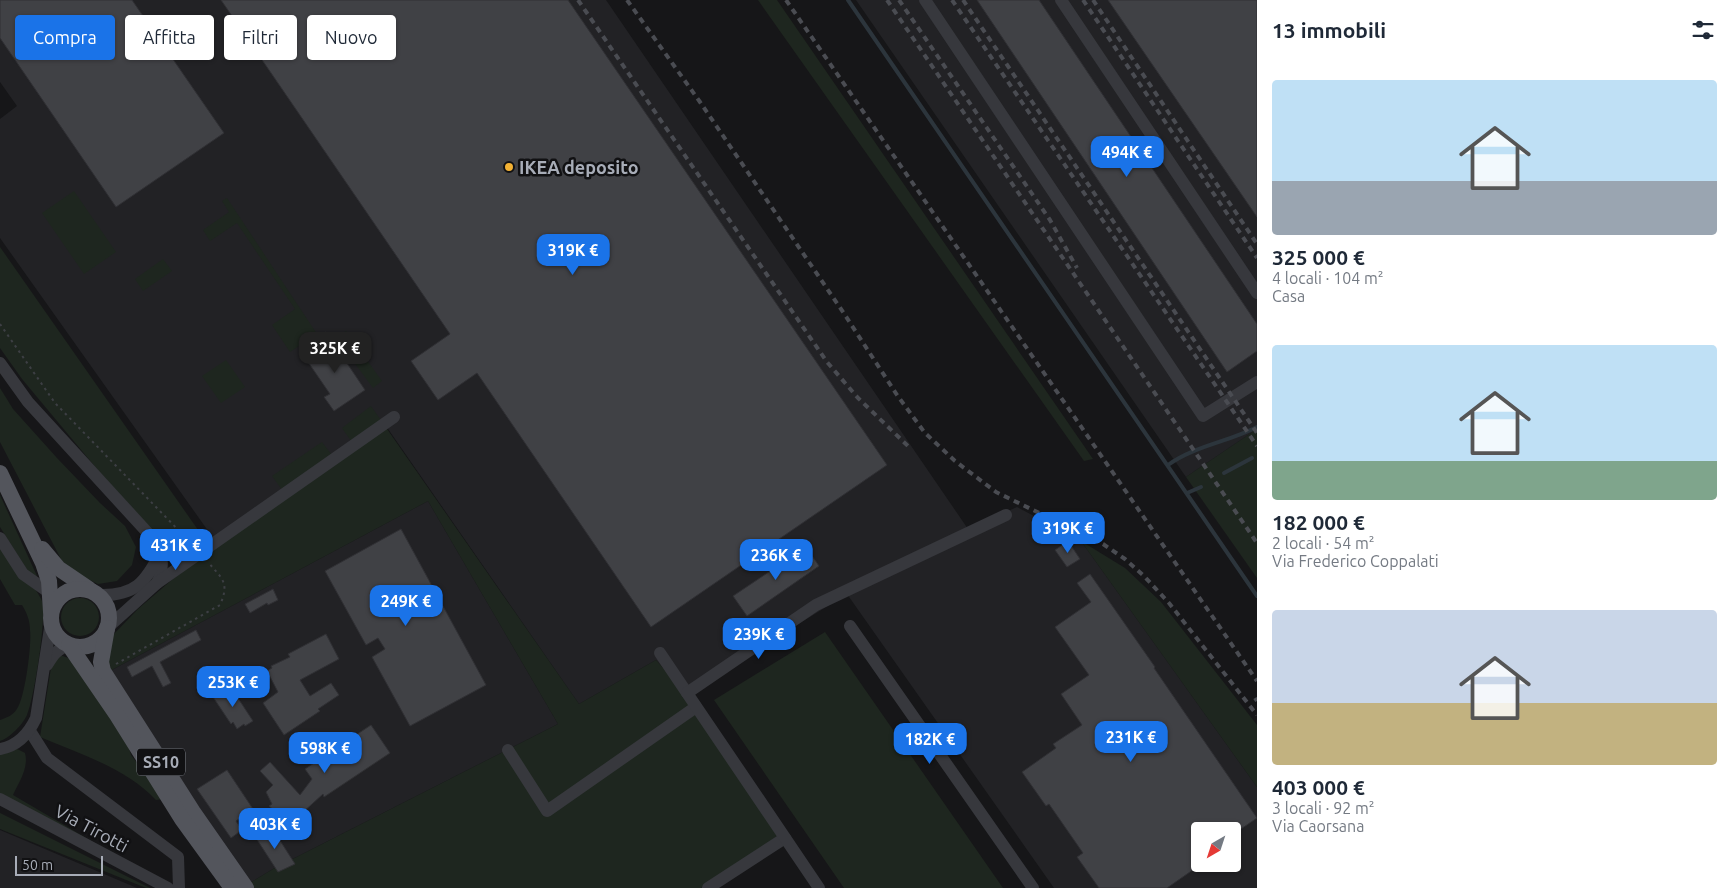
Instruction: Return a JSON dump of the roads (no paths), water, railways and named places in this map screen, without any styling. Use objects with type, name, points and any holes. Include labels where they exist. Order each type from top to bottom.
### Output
[{"type":"main road","points":[[0,473],[43,563],[50,593],[54,632],[69,645],[78,647],[96,642],[107,628],[109,619],[105,602],[94,592],[58,568],[26,526]]},
{"type":"main road","points":[[51,617],[54,603],[65,592],[80,588],[94,592]]},
{"type":"main road","name":"SS10","points":[[107,628],[101,662],[103,671],[193,812],[246,888]]},
{"type":"main road","name":"SS10","points":[[69,645],[117,715],[182,818],[232,888]]},
{"type":"street","points":[[925,0],[1203,416],[1257,382]]},
{"type":"street","points":[[1062,0],[1257,293]]},
{"type":"street","points":[[0,363],[28,402],[157,543],[161,552],[162,571],[157,583]]},
{"type":"street","points":[[107,628],[157,583],[394,418]]},
{"type":"street","points":[[687,693],[816,604],[1006,515]]},
{"type":"street","points":[[0,538],[23,574],[50,593]]},
{"type":"street","points":[[161,552],[200,553]]},
{"type":"street","points":[[94,592],[117,595],[126,593],[134,588],[150,572],[161,552]]},
{"type":"street","points":[[0,749],[18,742],[30,731],[36,718],[45,670],[51,617]]},
{"type":"street","points":[[850,626],[1033,888]]},
{"type":"street","points":[[45,670],[53,654],[60,648],[69,645]]},
{"type":"street","points":[[660,653],[819,888]]},
{"type":"street","points":[[508,750],[547,811],[696,707]]},
{"type":"street","points":[[30,731],[47,758],[178,857],[179,888]]},
{"type":"street","name":"Via Tirotti","points":[[0,799],[168,888]]},
{"type":"street","points":[[708,888],[785,838]]},
{"type":"waterway","points":[[848,0],[1257,596]]},
{"type":"waterway","points":[[1168,465],[1189,453],[1257,427]]},
{"type":"waterway","points":[[1224,473],[1252,458]]},
{"type":"waterway","points":[[1187,493],[1201,487]]},
{"type":"railway","points":[[578,0],[827,362],[858,398],[911,449]]},
{"type":"railway","points":[[627,0],[700,102],[897,395],[925,433],[955,461],[996,492],[1103,544],[1125,559],[1169,603],[1257,715]]},
{"type":"railway","points":[[786,0],[1257,681]]},
{"type":"railway","points":[[887,0],[1257,543]]},
{"type":"railway","points":[[899,0],[1050,220],[1077,268]]},
{"type":"railway","points":[[952,0],[1257,446]]},
{"type":"railway","points":[[963,0],[1257,433]]},
{"type":"railway","points":[[1083,0],[1257,258]]},
{"type":"railway","points":[[1093,0],[1257,244]]},
{"type":"place","name":"IKEA deposito","points":[[509,167]]}]
